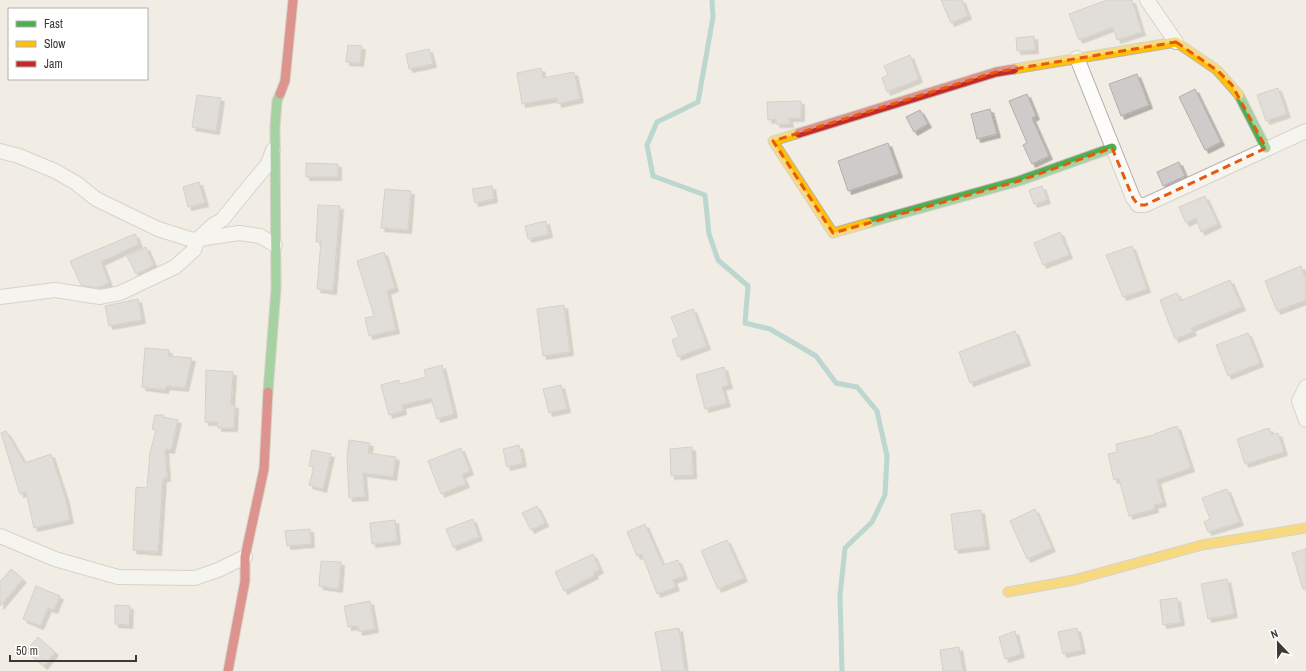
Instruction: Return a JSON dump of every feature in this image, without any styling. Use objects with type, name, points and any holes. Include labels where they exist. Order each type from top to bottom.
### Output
[{"type":"street","points":[[228,671],[245,581],[245,557],[264,469],[272,324],[276,289],[275,144],[277,101],[285,81],[293,0]]},
{"type":"street","points":[[1147,0],[1176,42],[1218,71],[1232,85],[1266,148]]},
{"type":"street","points":[[1112,148],[1019,182],[833,233],[773,141],[885,108],[996,72],[1176,42]]},
{"type":"street","points":[[1077,58],[1112,148],[1133,198],[1138,205],[1145,205],[1266,148],[1306,131]]},
{"type":"street","points":[[0,297],[55,290],[100,297],[120,293],[175,267],[194,250],[198,239],[213,225],[222,220],[268,164],[275,144]]},
{"type":"street","points":[[0,151],[19,156],[55,171],[96,199],[158,229],[193,240],[239,233],[260,236],[275,245]]},
{"type":"street","points":[[1306,387],[1299,401],[1306,420]]},
{"type":"street","points":[[1008,592],[1074,580],[1202,545],[1306,528]]},
{"type":"street","points":[[0,536],[55,559],[118,577],[195,578],[218,570],[245,557]]},
{"type":"highlighted area","points":[[1176,42],[1218,71],[1232,85],[1266,148],[1145,205],[1138,205],[1133,198],[1112,148],[1019,181],[833,233],[773,141],[996,72]]},
{"type":"building","points":[[941,0],[962,0],[968,16],[951,23]]},
{"type":"building","points":[[1107,0],[1132,0],[1142,32],[1117,40],[1113,27],[1079,40],[1069,14]]},
{"type":"building","points":[[1034,36],[1035,50],[1017,51],[1016,38]]},
{"type":"building","points":[[348,45],[362,46],[360,63],[346,62]]},
{"type":"building","points":[[429,49],[433,64],[409,69],[406,54]]},
{"type":"building","points":[[910,55],[919,79],[887,92],[882,78],[888,75],[884,66]]},
{"type":"building","points":[[541,68],[543,78],[574,72],[580,99],[558,104],[557,98],[522,104],[517,73]]},
{"type":"building","points":[[1137,74],[1149,105],[1121,116],[1109,84]]},
{"type":"building","points":[[1278,88],[1287,114],[1266,121],[1257,95]]},
{"type":"building","points":[[1195,89],[1221,142],[1205,150],[1179,97]]},
{"type":"building","points":[[1027,94],[1036,116],[1032,118],[1049,156],[1032,164],[1023,145],[1027,143],[1009,101]]},
{"type":"building","points":[[197,95],[221,98],[216,131],[192,127]]},
{"type":"building","points":[[801,101],[801,118],[789,118],[790,124],[776,124],[776,119],[768,120],[767,102]]},
{"type":"building","points":[[990,109],[997,134],[977,139],[971,114]]},
{"type":"building","points":[[920,110],[928,124],[914,132],[906,117]]},
{"type":"building","points":[[888,143],[899,174],[848,191],[838,161]]},
{"type":"building","points":[[1179,162],[1185,176],[1163,186],[1157,172]]},
{"type":"building","points":[[306,163],[338,164],[338,177],[306,177]]},
{"type":"building","points":[[199,182],[205,203],[188,207],[183,187]]},
{"type":"building","points":[[492,186],[494,199],[475,203],[472,189]]},
{"type":"building","points":[[1042,186],[1047,200],[1034,204],[1029,190]]},
{"type":"building","points":[[385,189],[411,191],[408,230],[381,228]]},
{"type":"building","points":[[1205,196],[1218,224],[1201,232],[1196,218],[1186,223],[1179,207]]},
{"type":"building","points":[[318,205],[340,206],[333,291],[317,289],[321,242],[316,242]]},
{"type":"building","points":[[546,221],[549,234],[528,239],[525,226]]},
{"type":"building","points":[[1060,232],[1069,255],[1043,265],[1034,243]]},
{"type":"building","points":[[135,234],[139,244],[101,262],[109,283],[97,288],[81,285],[70,261]]},
{"type":"building","points":[[1132,246],[1147,289],[1123,297],[1106,255]]},
{"type":"building","points":[[146,247],[154,265],[136,274],[127,256]]},
{"type":"building","points":[[384,252],[395,288],[387,291],[396,330],[369,336],[365,318],[374,316],[357,261]]},
{"type":"building","points":[[1301,266],[1306,279],[1306,300],[1277,311],[1265,281]]},
{"type":"building","points":[[1230,280],[1242,307],[1191,328],[1193,332],[1175,339],[1160,300],[1177,293],[1180,301]]},
{"type":"building","points":[[138,299],[142,320],[109,326],[105,306]]},
{"type":"building","points":[[564,305],[570,352],[543,356],[537,309]]},
{"type":"building","points":[[693,309],[707,346],[678,357],[672,340],[679,337],[671,317]]},
{"type":"building","points":[[1015,331],[1027,362],[970,383],[959,352]]},
{"type":"building","points":[[1248,333],[1260,363],[1228,376],[1216,345]]},
{"type":"building","points":[[145,348],[169,350],[168,356],[192,358],[185,388],[166,386],[165,390],[142,387]]},
{"type":"building","points":[[442,365],[454,414],[437,419],[431,398],[402,405],[403,411],[389,415],[381,385],[399,380],[400,384],[426,377],[424,370]]},
{"type":"building","points":[[724,367],[729,385],[722,387],[727,403],[705,409],[696,375]]},
{"type":"building","points":[[206,370],[233,372],[231,405],[235,405],[234,428],[218,428],[218,422],[205,422]]},
{"type":"building","points":[[561,385],[567,409],[549,413],[543,389]]},
{"type":"building","points":[[155,415],[163,415],[163,417],[178,420],[171,450],[165,449],[167,478],[163,478],[158,552],[133,550],[136,487],[147,488],[150,453],[156,430],[152,429]]},
{"type":"building","points":[[1177,426],[1191,468],[1157,480],[1163,503],[1154,505],[1155,509],[1129,516],[1119,479],[1114,480],[1108,454],[1117,452],[1116,444],[1154,435]]},
{"type":"building","points":[[1269,428],[1271,435],[1278,433],[1284,452],[1245,464],[1237,439]]},
{"type":"building","points":[[6,431],[25,463],[51,454],[66,500],[70,520],[34,528],[26,492],[20,494],[1,433]]},
{"type":"building","points":[[349,440],[370,443],[368,453],[396,457],[393,477],[363,473],[365,497],[349,498],[347,458]]},
{"type":"building","points":[[519,445],[523,463],[507,467],[503,449]]},
{"type":"building","points":[[692,447],[693,475],[671,476],[670,449]]},
{"type":"building","points":[[461,448],[470,471],[462,475],[466,484],[441,494],[428,461]]},
{"type":"building","points":[[312,450],[331,454],[323,489],[309,485],[314,467],[309,466]]},
{"type":"building","points":[[1227,489],[1240,522],[1208,532],[1204,522],[1210,519],[1202,498]]},
{"type":"building","points":[[537,506],[545,523],[531,530],[522,513]]},
{"type":"building","points":[[1035,509],[1052,548],[1027,559],[1010,521]]},
{"type":"building","points":[[981,510],[986,546],[955,550],[951,514]]},
{"type":"building","points":[[473,519],[479,537],[453,547],[446,529]]},
{"type":"building","points":[[395,520],[397,541],[372,544],[370,523]]},
{"type":"building","points":[[645,524],[663,565],[678,560],[684,576],[673,580],[676,587],[657,594],[642,554],[637,556],[627,532]]},
{"type":"building","points":[[310,529],[311,544],[287,546],[285,531]]},
{"type":"building","points":[[727,540],[744,578],[718,589],[701,551]]},
{"type":"building","points":[[1306,549],[1306,589],[1303,589],[1292,553]]},
{"type":"building","points":[[593,554],[600,570],[594,572],[595,575],[564,591],[555,572]]},
{"type":"building","points":[[321,561],[341,562],[339,589],[319,586]]},
{"type":"building","points":[[11,569],[23,579],[0,606],[0,582]]},
{"type":"building","points":[[1227,579],[1234,614],[1208,619],[1201,584]]},
{"type":"building","points":[[36,586],[60,596],[54,610],[48,608],[40,626],[23,619]]},
{"type":"building","points":[[1177,598],[1181,622],[1163,625],[1160,600]]},
{"type":"building","points":[[370,601],[375,629],[359,632],[358,626],[348,627],[344,606]]},
{"type":"building","points":[[115,605],[130,606],[129,625],[115,624]]},
{"type":"building","points":[[679,628],[685,671],[662,671],[655,632]]},
{"type":"building","points":[[1077,628],[1082,650],[1063,654],[1058,632]]},
{"type":"building","points":[[1015,631],[1021,654],[1005,659],[999,637]]},
{"type":"building","points":[[38,637],[55,652],[44,666],[26,651]]},
{"type":"building","points":[[959,647],[963,671],[943,671],[940,650]]},
{"type":"waterway","points":[[712,0],[713,17],[698,102],[657,122],[647,145],[653,176],[705,195],[709,234],[718,260],[748,286],[745,323],[770,329],[816,356],[836,383],[857,387],[877,411],[887,456],[885,495],[872,522],[845,548],[840,596],[842,671]]},
{"type":"traffic: fast","points":[[268,392],[276,289],[275,127],[277,101],[280,94]]},
{"type":"traffic: fast","points":[[1239,95],[1266,148]]},
{"type":"traffic: fast","points":[[868,223],[1019,181],[1112,148]]},
{"type":"traffic: slow","points":[[1014,69],[1176,42],[1217,70],[1239,95]]},
{"type":"traffic: slow","points":[[799,133],[773,141],[833,233],[868,223]]},
{"type":"traffic: slow","points":[[1008,592],[1074,580],[1202,545],[1306,528]]},
{"type":"traffic: jam","points":[[280,94],[285,81],[293,0]]},
{"type":"traffic: jam","points":[[799,133],[996,72],[1014,69]]},
{"type":"traffic: jam","points":[[228,671],[245,581],[245,557],[264,469],[268,392]]}]
